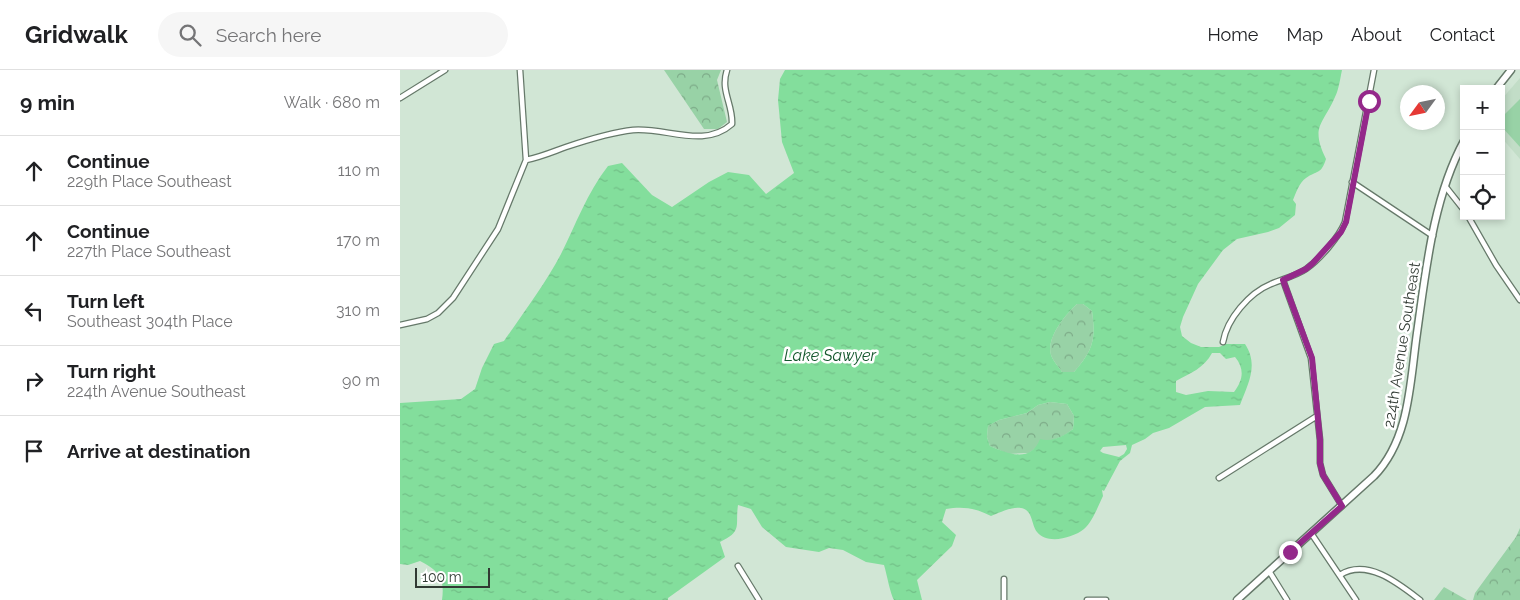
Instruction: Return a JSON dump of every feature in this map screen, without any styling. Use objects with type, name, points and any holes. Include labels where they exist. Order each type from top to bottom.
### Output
[{"type":"street","points":[[400,98],[445,70]]},
{"type":"street","points":[[400,325],[427,319],[438,313],[453,298],[498,229],[526,160],[520,70]]},
{"type":"street","points":[[526,160],[542,157],[566,147],[632,130],[706,136],[727,129],[732,124],[733,117],[724,86],[727,70]]},
{"type":"street","points":[[1223,342],[1229,325],[1244,305],[1259,290],[1306,269],[1341,232],[1346,222],[1374,70]]},
{"type":"street","points":[[1499,85],[1511,70]]},
{"type":"street","name":"224th Avenue Southeast","points":[[1237,600],[1342,506],[1380,469],[1390,456],[1399,437],[1408,400],[1425,278],[1433,236],[1445,186],[1460,150]]},
{"type":"street","points":[[1352,182],[1433,236]]},
{"type":"street","points":[[1445,186],[1460,205]]},
{"type":"street","points":[[1470,220],[1499,270],[1520,300]]},
{"type":"street","points":[[1283,280],[1312,358],[1318,416],[1320,463],[1323,475],[1342,506]]},
{"type":"street","points":[[1219,478],[1318,416]]},
{"type":"street","points":[[1311,534],[1356,600]]},
{"type":"street","points":[[738,566],[759,600]]},
{"type":"street","points":[[1340,576],[1348,570],[1361,568],[1382,575],[1420,600]]},
{"type":"street","points":[[1268,571],[1287,600]]},
{"type":"street","points":[[1004,579],[1004,600]]},
{"type":"street","points":[[1087,600],[1106,600]]},
{"type":"shaded area","points":[[1520,78],[1520,159],[1505,142],[1505,95]]},
{"type":"green space","points":[[664,70],[721,70],[717,80],[727,122],[718,129],[704,129]]},
{"type":"green space","points":[[1520,99],[1520,147],[1505,130],[1505,114]]},
{"type":"green space","points":[[1077,304],[1083,304],[1092,311],[1094,330],[1092,344],[1074,372],[1062,372],[1051,355],[1051,341],[1062,320]]},
{"type":"green space","points":[[1050,402],[1067,404],[1074,416],[1073,429],[1065,435],[1037,447],[1029,453],[1008,454],[990,446],[987,437],[988,426],[999,420],[1027,413],[1038,405]]},
{"type":"green space","points":[[1520,528],[1520,600],[1473,600],[1475,593],[1516,537]]},
{"type":"green space","points":[[1444,587],[1467,600],[1434,600]]},
{"type":"water","name":"Lake Sawyer","points":[[785,70],[1342,70],[1336,94],[1320,126],[1319,139],[1326,159],[1320,170],[1306,178],[1300,185],[1293,200],[1296,204],[1295,215],[1279,228],[1237,239],[1223,250],[1198,284],[1183,317],[1180,327],[1182,336],[1191,343],[1201,347],[1245,344],[1252,367],[1249,382],[1240,405],[1205,407],[1169,428],[1153,433],[1132,445],[1130,453],[1120,461],[1104,491],[1102,490],[1103,496],[1090,522],[1084,529],[1073,535],[1060,539],[1041,536],[1035,529],[1028,511],[1021,508],[1010,509],[991,516],[969,508],[946,509],[942,522],[956,535],[952,546],[917,580],[922,600],[894,600],[884,565],[866,562],[843,550],[829,548],[819,552],[786,547],[762,527],[751,509],[738,505],[735,531],[720,542],[725,557],[668,598],[668,600],[442,600],[441,581],[432,568],[420,561],[408,565],[400,564],[400,403],[461,399],[475,389],[482,368],[494,344],[504,341],[541,287],[561,254],[588,198],[608,166],[622,163],[652,195],[672,207],[709,182],[728,172],[749,175],[766,194],[794,173],[782,142],[778,100],[780,79]],"holes":[[[1077,304],[1083,304],[1092,311],[1094,330],[1092,344],[1074,372],[1062,372],[1051,355],[1051,341],[1062,320]],[[1212,353],[1220,353],[1226,359],[1235,357],[1238,361],[1242,374],[1234,392],[1208,391],[1186,395],[1176,392],[1176,381],[1197,370]],[[1050,402],[1067,404],[1074,416],[1073,429],[1057,438],[1049,440],[1040,439],[1036,447],[1025,454],[1011,454],[990,446],[987,437],[988,426],[999,420],[1027,413],[1038,405]],[[1126,445],[1127,449],[1119,457],[1103,453],[1100,451],[1103,447]]]},
{"type":"route","points":[[1290,552],[1342,506],[1323,475],[1320,463],[1320,440],[1312,358],[1283,280],[1306,269],[1313,263],[1333,242],[1346,222],[1352,182],[1369,101]]}]
